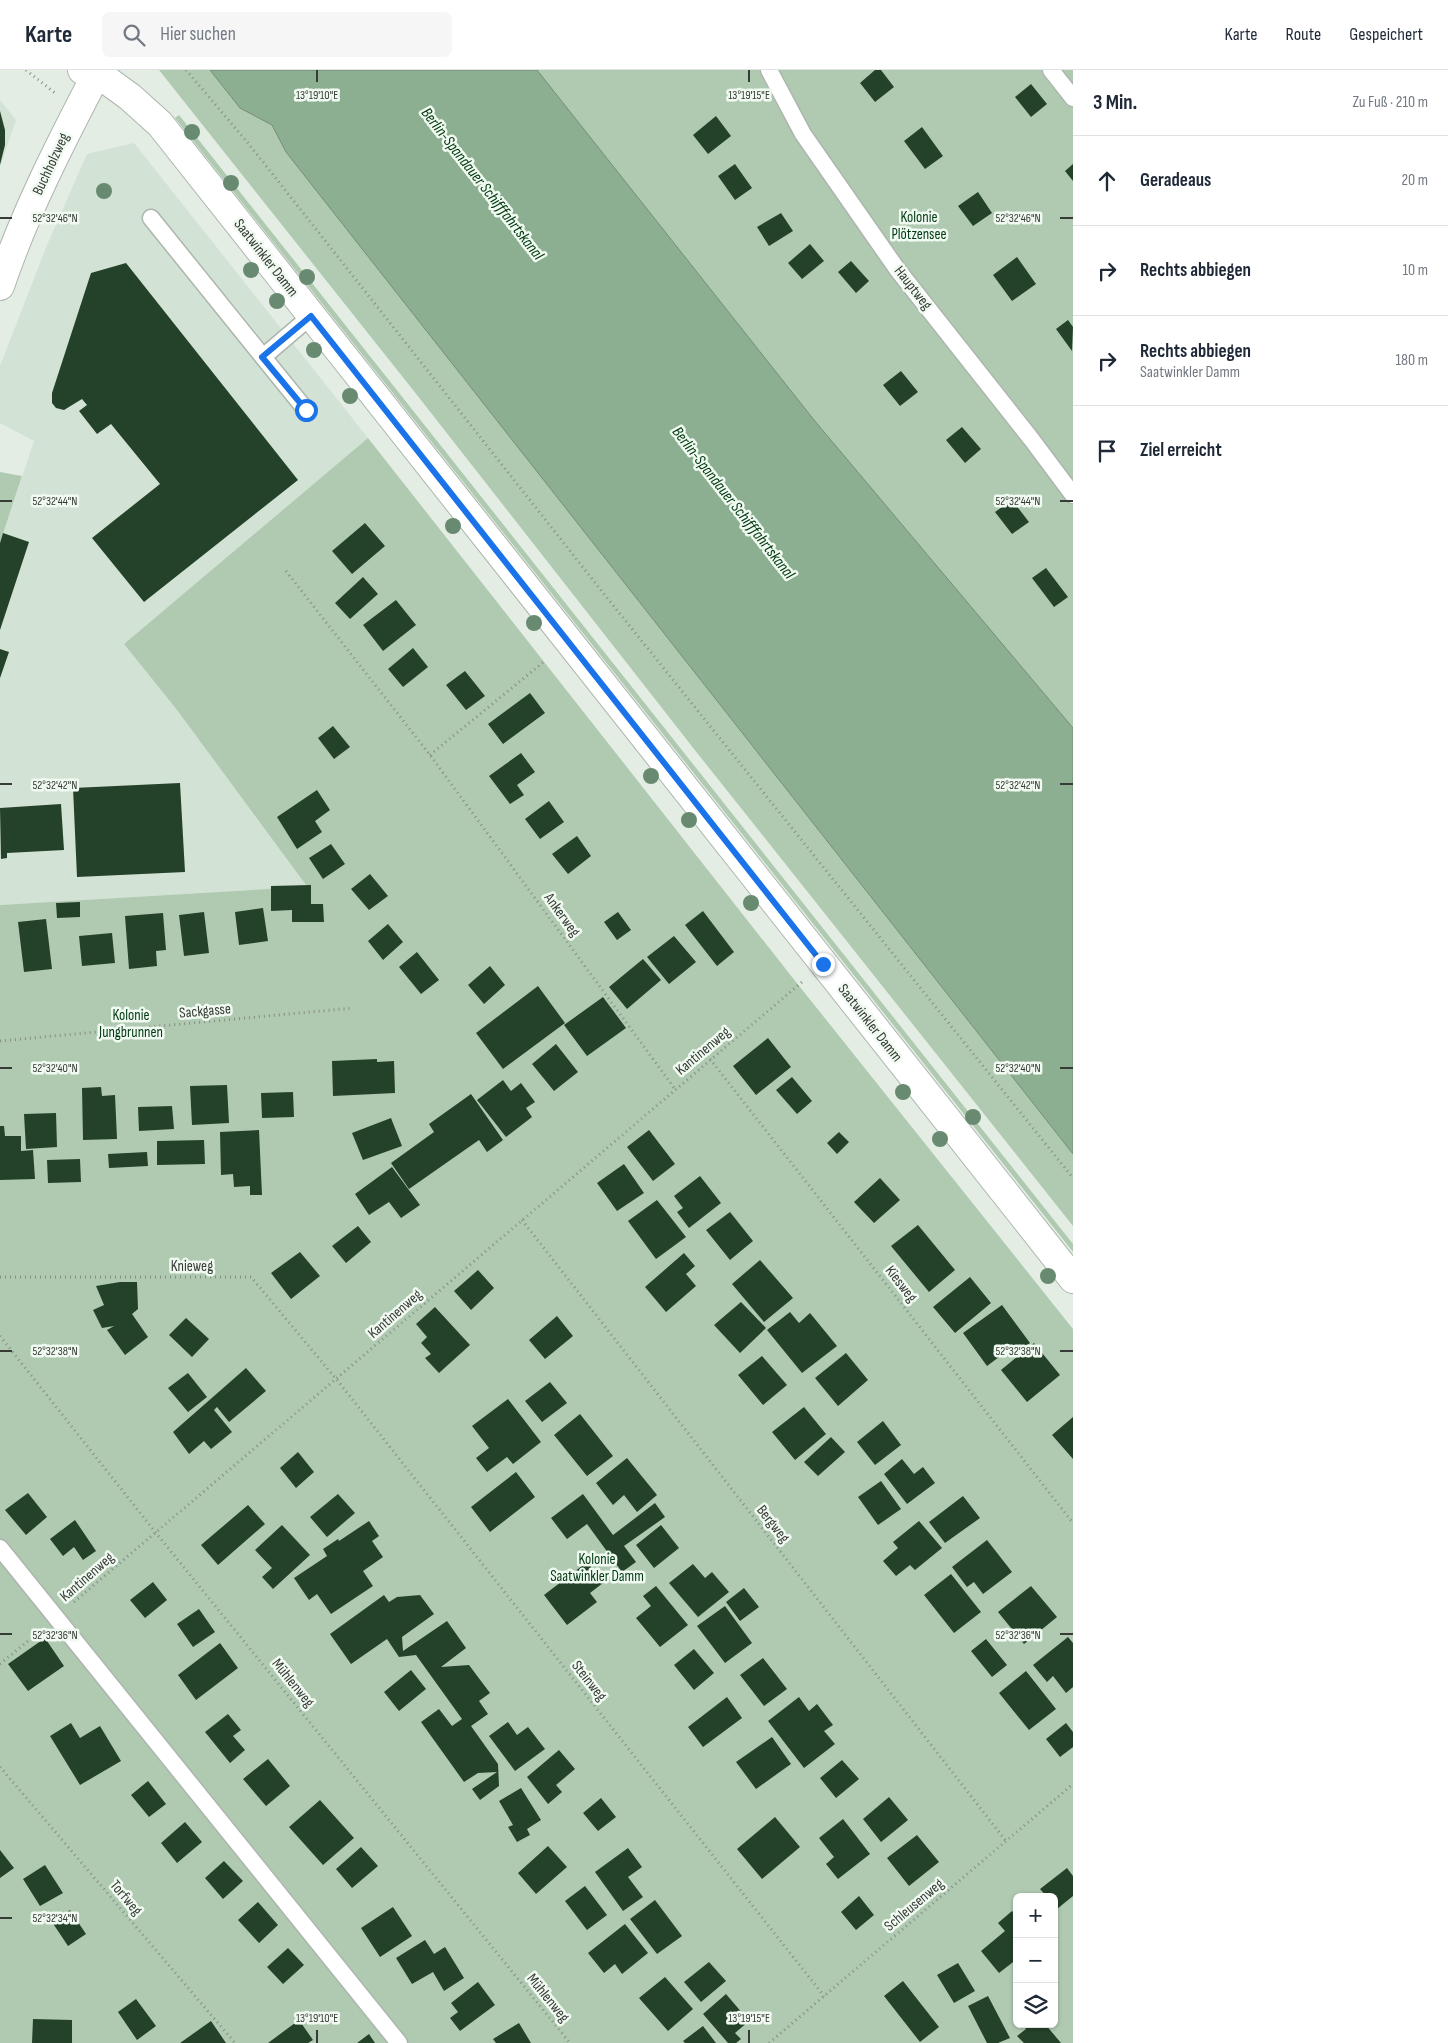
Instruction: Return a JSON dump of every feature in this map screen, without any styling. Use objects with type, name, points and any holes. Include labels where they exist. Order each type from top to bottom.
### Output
[{"type":"main road","name":"Buchholzweg","points":[[0,286],[20,230],[79,108],[92,71]]},
{"type":"main road","name":"Saatwinkler Damm","points":[[92,71],[130,97],[160,124],[1073,1279]]},
{"type":"lane","name":"Hauptweg","points":[[769,70],[803,134],[898,269],[1073,495]]},
{"type":"lane","points":[[1051,70],[1073,98]]},
{"type":"lane","points":[[151,218],[306,410]]},
{"type":"lane","points":[[262,357],[311,316]]},
{"type":"lane","points":[[0,1548],[55,1619],[399,2043]]},
{"type":"path","points":[[26,70],[49,89],[79,108]]},
{"type":"path","points":[[186,70],[248,143],[604,594],[1073,1178]]},
{"type":"path","name":"Ankerweg","points":[[286,571],[430,755],[676,1089]]},
{"type":"path","points":[[430,755],[549,658]]},
{"type":"path","name":"Kantinenweg","points":[[0,1664],[804,980]]},
{"type":"path","name":"Sackgasse","points":[[0,1041],[353,1008]]},
{"type":"path","name":"Kiesweg","points":[[710,1059],[1073,1523]]},
{"type":"path","name":"Bergweg","points":[[522,1220],[1006,1841]]},
{"type":"path","name":"Knieweg","points":[[0,1278],[251,1276],[336,1380]]},
{"type":"path","name":"Mühlenweg","points":[[0,1336],[156,1533],[570,2043]]},
{"type":"path","name":"Steinweg","points":[[336,1380],[824,1996]]},
{"type":"path","name":"Torfweg","points":[[0,1768],[235,2043]]},
{"type":"path","name":"Schleusenweg","points":[[769,2043],[1073,1784]]},
{"type":"shaded area","points":[[0,100],[16,120],[0,167]]},
{"type":"shaded area","points":[[134,143],[368,438],[124,644],[177,710],[306,885],[0,905],[0,543],[34,441],[0,423],[0,366],[47,245],[87,154]]},
{"type":"green space","points":[[159,70],[210,70],[240,108],[272,125],[286,152],[1073,1154],[1073,1226],[694,749],[417,395]]},
{"type":"green space","name":"Kolonie Plötzensee","points":[[537,70],[1073,70],[1073,728],[814,420]]},
{"type":"green space","points":[[179,115],[1073,1244],[1073,1252],[175,118]]},
{"type":"green space","name":"Kolonie Saatwinkler Damm","points":[[368,438],[792,977],[1073,1329],[1073,2043],[0,2043],[0,905],[306,885],[177,710],[124,644]]},
{"type":"green space","points":[[0,472],[22,476],[0,543]]},
{"type":"water","name":"Berlin-Spandauer Schifffahrtskanal","points":[[210,70],[537,70],[814,420],[1073,728],[1073,1154],[286,152],[272,125],[240,108]]},
{"type":"building","points":[[875,70],[881,70],[894,87],[875,102],[860,83]]},
{"type":"building","points":[[1031,84],[1047,104],[1031,117],[1015,97]]},
{"type":"building","points":[[0,111],[5,130],[5,145],[0,165]]},
{"type":"building","points":[[716,116],[731,136],[708,154],[693,135]]},
{"type":"building","points":[[922,127],[943,156],[925,169],[904,141]]},
{"type":"building","points":[[735,164],[752,188],[735,200],[718,176]]},
{"type":"building","points":[[1073,164],[1073,181],[1065,171]]},
{"type":"building","points":[[978,192],[992,213],[973,226],[958,206]]},
{"type":"building","points":[[781,213],[793,231],[769,246],[757,227]]},
{"type":"building","points":[[810,244],[824,261],[802,279],[788,263]]},
{"type":"building","points":[[1017,257],[1036,284],[1012,301],[993,275]]},
{"type":"building","points":[[851,261],[869,281],[856,293],[838,272]]},
{"type":"building","points":[[126,263],[298,480],[144,602],[92,538],[160,484],[111,424],[97,434],[79,411],[87,405],[82,399],[64,410],[56,408],[52,403],[52,393],[91,273]]},
{"type":"building","points":[[1068,320],[1073,327],[1072,351],[1056,329]]},
{"type":"building","points":[[901,371],[918,392],[900,406],[883,385]]},
{"type":"building","points":[[962,427],[981,449],[965,463],[946,440]]},
{"type":"building","points":[[1012,500],[1029,522],[1012,534],[995,512]]},
{"type":"building","points":[[365,523],[385,546],[352,574],[332,551]]},
{"type":"building","points":[[3,533],[29,542],[0,630],[0,543]]},
{"type":"building","points":[[1046,568],[1068,597],[1054,607],[1032,578]]},
{"type":"building","points":[[363,577],[378,594],[350,619],[335,603]]},
{"type":"building","points":[[396,600],[416,625],[383,651],[363,625]]},
{"type":"building","points":[[413,648],[428,667],[403,687],[388,669]]},
{"type":"building","points":[[0,649],[9,652],[0,678]]},
{"type":"building","points":[[465,671],[485,696],[466,710],[446,685]]},
{"type":"building","points":[[530,693],[545,713],[503,744],[488,724]]},
{"type":"building","points":[[333,726],[350,747],[334,759],[318,738]]},
{"type":"building","points":[[521,753],[535,772],[517,785],[524,795],[510,804],[489,776]]},
{"type":"building","points":[[180,783],[185,872],[77,877],[73,788]]},
{"type":"building","points":[[317,790],[330,810],[315,821],[322,832],[297,849],[277,817]]},
{"type":"building","points":[[549,801],[564,822],[540,839],[525,819]]},
{"type":"building","points":[[61,804],[64,850],[7,853],[7,858],[1,859],[0,808]]},
{"type":"building","points":[[577,836],[591,856],[568,874],[552,854]]},
{"type":"building","points":[[331,844],[345,864],[323,879],[309,858]]},
{"type":"building","points":[[370,874],[388,896],[369,910],[351,889]]},
{"type":"building","points":[[311,885],[311,904],[323,904],[324,922],[292,922],[292,910],[271,911],[271,886]]},
{"type":"building","points":[[80,902],[80,917],[57,918],[56,903]]},
{"type":"building","points":[[263,908],[268,941],[239,945],[235,912]]},
{"type":"building","points":[[703,911],[734,952],[717,966],[685,925]]},
{"type":"building","points":[[204,912],[209,953],[184,956],[179,915]]},
{"type":"building","points":[[618,912],[631,930],[617,940],[604,922]]},
{"type":"building","points":[[163,913],[166,950],[156,951],[157,966],[129,969],[125,916]]},
{"type":"building","points":[[46,919],[52,969],[24,972],[18,922]]},
{"type":"building","points":[[388,924],[403,942],[383,960],[368,941]]},
{"type":"building","points":[[112,933],[115,963],[82,966],[79,936]]},
{"type":"building","points":[[674,936],[696,962],[669,984],[647,957]]},
{"type":"building","points":[[417,952],[439,980],[421,994],[399,967]]},
{"type":"building","points":[[643,959],[661,980],[627,1009],[609,987]]},
{"type":"building","points":[[490,966],[505,985],[484,1004],[468,985]]},
{"type":"building","points":[[538,986],[565,1023],[503,1069],[476,1033]]},
{"type":"building","points":[[603,997],[626,1028],[587,1056],[564,1025]]},
{"type":"building","points":[[768,1038],[791,1067],[756,1095],[733,1066]]},
{"type":"building","points":[[556,1044],[578,1072],[554,1091],[532,1064]]},
{"type":"building","points":[[377,1059],[377,1062],[394,1061],[395,1093],[333,1096],[332,1061]]},
{"type":"building","points":[[792,1077],[812,1101],[797,1114],[776,1090]]},
{"type":"building","points":[[503,1080],[511,1091],[521,1083],[535,1102],[526,1108],[532,1117],[506,1137],[477,1100]]},
{"type":"building","points":[[227,1085],[229,1123],[192,1125],[190,1086]]},
{"type":"building","points":[[101,1087],[102,1096],[115,1095],[117,1139],[83,1140],[82,1088]]},
{"type":"building","points":[[293,1092],[294,1117],[262,1118],[261,1093]]},
{"type":"building","points":[[471,1094],[503,1140],[487,1152],[479,1140],[409,1189],[391,1163],[434,1132],[429,1124]]},
{"type":"building","points":[[172,1106],[174,1129],[139,1131],[138,1107]]},
{"type":"building","points":[[56,1113],[57,1147],[26,1149],[24,1114]]},
{"type":"building","points":[[391,1118],[402,1146],[363,1160],[352,1133]]},
{"type":"building","points":[[0,1126],[4,1126],[5,1136],[21,1136],[21,1151],[33,1150],[35,1179],[0,1180]]},
{"type":"building","points":[[259,1130],[262,1195],[250,1195],[250,1186],[234,1187],[233,1174],[221,1175],[220,1132]]},
{"type":"building","points":[[649,1130],[675,1164],[653,1181],[627,1147]]},
{"type":"building","points":[[839,1132],[849,1142],[837,1154],[827,1143]]},
{"type":"building","points":[[204,1140],[205,1164],[157,1165],[157,1141]]},
{"type":"building","points":[[147,1152],[148,1166],[109,1168],[108,1154]]},
{"type":"building","points":[[80,1159],[81,1182],[48,1183],[47,1160]]},
{"type":"building","points":[[624,1164],[644,1193],[617,1211],[597,1183]]},
{"type":"building","points":[[392,1167],[420,1205],[401,1218],[389,1202],[369,1215],[355,1194]]},
{"type":"building","points":[[700,1176],[721,1203],[689,1228],[677,1212],[683,1208],[674,1196]]},
{"type":"building","points":[[880,1178],[900,1200],[874,1223],[854,1202]]},
{"type":"building","points":[[657,1200],[686,1237],[656,1259],[628,1221]]},
{"type":"building","points":[[730,1212],[753,1241],[730,1260],[706,1230]]},
{"type":"building","points":[[918,1225],[955,1270],[929,1292],[891,1246]]},
{"type":"building","points":[[358,1226],[371,1242],[346,1263],[332,1246]]},
{"type":"building","points":[[300,1252],[320,1276],[291,1299],[271,1273]]},
{"type":"building","points":[[684,1253],[695,1266],[686,1274],[696,1286],[666,1312],[645,1287]]},
{"type":"building","points":[[760,1260],[793,1298],[764,1322],[732,1284]]},
{"type":"building","points":[[478,1270],[494,1288],[471,1310],[454,1291]]},
{"type":"building","points":[[970,1277],[991,1303],[955,1333],[933,1307]]},
{"type":"building","points":[[120,1282],[137,1282],[138,1309],[132,1314],[148,1337],[125,1355],[107,1330],[114,1326],[102,1328],[93,1310],[104,1305],[96,1286]]},
{"type":"building","points":[[741,1302],[766,1328],[740,1353],[714,1325]]},
{"type":"building","points":[[1002,1305],[1030,1343],[1015,1354],[1011,1348],[987,1366],[963,1333]]},
{"type":"building","points":[[435,1307],[470,1345],[439,1373],[425,1358],[431,1354],[421,1343],[427,1337],[416,1324]]},
{"type":"building","points":[[790,1312],[799,1323],[810,1313],[837,1346],[802,1373],[767,1330]]},
{"type":"building","points":[[557,1316],[573,1336],[545,1359],[529,1340]]},
{"type":"building","points":[[186,1318],[209,1339],[192,1357],[169,1335]]},
{"type":"building","points":[[1034,1343],[1060,1375],[1027,1402],[1001,1370]]},
{"type":"building","points":[[846,1353],[868,1380],[838,1406],[815,1378]]},
{"type":"building","points":[[762,1356],[787,1385],[763,1405],[738,1375]]},
{"type":"building","points":[[246,1368],[266,1391],[229,1422],[217,1407],[214,1410],[232,1432],[211,1449],[204,1441],[189,1454],[173,1432]]},
{"type":"building","points":[[188,1373],[207,1397],[188,1412],[168,1388]]},
{"type":"building","points":[[550,1382],[567,1403],[542,1422],[525,1401]]},
{"type":"building","points":[[508,1399],[541,1442],[513,1464],[507,1457],[487,1472],[476,1458],[489,1448],[472,1426]]},
{"type":"building","points":[[804,1407],[826,1434],[795,1460],[772,1432]]},
{"type":"building","points":[[580,1414],[613,1456],[587,1476],[554,1435]]},
{"type":"building","points":[[1073,1417],[1073,1459],[1052,1435]]},
{"type":"building","points":[[883,1421],[901,1445],[875,1465],[857,1442]]},
{"type":"building","points":[[831,1437],[845,1452],[818,1476],[804,1462]]},
{"type":"building","points":[[298,1452],[314,1472],[296,1488],[280,1468]]},
{"type":"building","points":[[627,1458],[657,1495],[637,1512],[624,1495],[613,1505],[596,1483]]},
{"type":"building","points":[[902,1459],[914,1474],[923,1467],[935,1483],[907,1504],[884,1474]]},
{"type":"building","points":[[516,1472],[535,1497],[490,1532],[471,1507]]},
{"type":"building","points":[[881,1481],[901,1509],[878,1525],[858,1497]]},
{"type":"building","points":[[28,1493],[47,1517],[26,1535],[5,1510]]},
{"type":"building","points":[[338,1494],[355,1513],[327,1537],[310,1517]]},
{"type":"building","points":[[583,1494],[613,1535],[655,1503],[665,1517],[624,1546],[636,1562],[622,1572],[587,1524],[567,1539],[551,1518]]},
{"type":"building","points":[[963,1496],[980,1518],[945,1543],[929,1522]]},
{"type":"building","points":[[248,1505],[265,1524],[218,1565],[201,1545]]},
{"type":"building","points":[[75,1520],[96,1551],[83,1560],[74,1547],[63,1556],[50,1539]]},
{"type":"building","points":[[369,1521],[379,1536],[372,1541],[383,1557],[363,1571],[373,1586],[331,1614],[317,1594],[309,1600],[294,1578],[327,1556],[323,1549]]},
{"type":"building","points":[[919,1521],[942,1548],[915,1570],[910,1565],[896,1576],[883,1561],[898,1548],[893,1542]]},
{"type":"building","points":[[282,1525],[310,1555],[273,1589],[262,1577],[272,1568],[255,1550]]},
{"type":"building","points":[[661,1525],[679,1548],[654,1568],[636,1545]]},
{"type":"building","points":[[987,1540],[1012,1572],[983,1594],[974,1582],[967,1587],[952,1567]]},
{"type":"building","points":[[587,1562],[603,1583],[590,1593],[597,1602],[567,1625],[544,1595]]},
{"type":"building","points":[[693,1564],[705,1578],[712,1572],[729,1592],[698,1617],[669,1583]]},
{"type":"building","points":[[951,1574],[981,1612],[954,1633],[924,1595]]},
{"type":"building","points":[[153,1582],[167,1600],[145,1618],[130,1600]]},
{"type":"building","points":[[656,1586],[688,1625],[660,1647],[636,1618],[651,1606],[643,1596]]},
{"type":"building","points":[[1031,1586],[1057,1617],[1024,1644],[998,1612]]},
{"type":"building","points":[[744,1588],[759,1607],[740,1621],[726,1602]]},
{"type":"building","points":[[384,1595],[389,1602],[397,1597],[420,1595],[434,1614],[402,1637],[403,1651],[447,1621],[466,1648],[441,1667],[469,1665],[490,1693],[479,1701],[488,1714],[471,1726],[498,1764],[499,1786],[480,1800],[472,1789],[497,1772],[478,1773],[464,1782],[421,1722],[439,1709],[452,1726],[462,1719],[416,1655],[399,1657],[387,1639],[351,1664],[330,1634]]},
{"type":"building","points":[[725,1606],[752,1643],[725,1663],[697,1626]]},
{"type":"building","points":[[199,1609],[215,1632],[193,1647],[177,1624]]},
{"type":"building","points":[[1068,1637],[1073,1643],[1073,1687],[1066,1693],[1053,1676],[1047,1682],[1033,1665]]},
{"type":"building","points":[[45,1638],[64,1666],[28,1691],[8,1664]]},
{"type":"building","points":[[986,1639],[1007,1665],[992,1677],[971,1651]]},
{"type":"building","points":[[220,1643],[238,1668],[196,1700],[178,1675]]},
{"type":"building","points":[[694,1649],[714,1673],[694,1690],[674,1665]]},
{"type":"building","points":[[763,1658],[787,1689],[764,1706],[740,1675]]},
{"type":"building","points":[[411,1670],[426,1689],[399,1711],[384,1692]]},
{"type":"building","points":[[1026,1671],[1056,1709],[1029,1730],[999,1693]]},
{"type":"building","points":[[727,1697],[742,1718],[703,1747],[688,1727]]},
{"type":"building","points":[[799,1697],[809,1711],[817,1704],[833,1725],[824,1731],[835,1744],[804,1768],[768,1721]]},
{"type":"building","points":[[228,1714],[241,1730],[233,1736],[245,1750],[230,1763],[205,1732]]},
{"type":"building","points":[[508,1722],[517,1735],[528,1727],[545,1749],[515,1771],[489,1736]]},
{"type":"building","points":[[71,1723],[80,1738],[100,1726],[121,1761],[80,1785],[50,1736]]},
{"type":"building","points":[[1066,1723],[1073,1732],[1073,1747],[1060,1757],[1046,1739]]},
{"type":"building","points":[[772,1737],[791,1764],[756,1789],[736,1762]]},
{"type":"building","points":[[559,1750],[575,1769],[556,1785],[562,1792],[548,1804],[527,1777]]},
{"type":"building","points":[[268,1759],[290,1786],[266,1806],[243,1779]]},
{"type":"building","points":[[842,1760],[859,1779],[836,1798],[820,1778]]},
{"type":"building","points":[[148,1781],[166,1804],[149,1817],[131,1795]]},
{"type":"building","points":[[521,1788],[541,1820],[527,1829],[530,1835],[517,1842],[508,1827],[513,1825],[499,1801]]},
{"type":"building","points":[[889,1797],[908,1820],[881,1842],[863,1819]]},
{"type":"building","points":[[601,1798],[616,1817],[598,1831],[583,1813]]},
{"type":"building","points":[[320,1800],[354,1838],[323,1865],[289,1827]]},
{"type":"building","points":[[775,1817],[800,1847],[762,1879],[737,1849]]},
{"type":"building","points":[[843,1819],[870,1854],[838,1879],[826,1864],[834,1857],[819,1838]]},
{"type":"building","points":[[185,1822],[202,1842],[177,1863],[161,1843]]},
{"type":"building","points":[[917,1835],[939,1862],[909,1886],[887,1858]]},
{"type":"building","points":[[548,1846],[567,1867],[536,1894],[518,1873]]},
{"type":"building","points":[[361,1847],[378,1866],[352,1888],[336,1869]]},
{"type":"building","points":[[628,1848],[642,1867],[628,1877],[643,1897],[623,1911],[595,1872]]},
{"type":"building","points":[[0,1850],[14,1868],[0,1878]]},
{"type":"building","points":[[224,1861],[243,1881],[223,1899],[205,1878]]},
{"type":"building","points":[[45,1865],[63,1893],[40,1906],[23,1879]]},
{"type":"building","points":[[1067,1868],[1073,1876],[1073,1896],[1058,1908],[1058,1893],[1044,1893],[1040,1889]]},
{"type":"building","points":[[585,1886],[607,1915],[587,1930],[565,1901]]},
{"type":"building","points":[[859,1896],[874,1915],[856,1930],[841,1912]]},
{"type":"building","points":[[655,1900],[682,1936],[657,1954],[630,1919]]},
{"type":"building","points":[[258,1902],[278,1925],[259,1943],[238,1920]]},
{"type":"building","points":[[393,1907],[412,1936],[380,1957],[361,1928]]},
{"type":"building","points":[[70,1910],[86,1934],[68,1946],[52,1922]]},
{"type":"building","points":[[1012,1911],[1013,1962],[999,1973],[981,1951],[1005,1931],[998,1923]]},
{"type":"building","points":[[625,1924],[648,1953],[622,1974],[615,1964],[604,1973],[588,1953]]},
{"type":"building","points":[[425,1940],[434,1954],[445,1947],[464,1978],[444,1991],[433,1972],[412,1984],[396,1958]]},
{"type":"building","points":[[288,1948],[304,1965],[283,1984],[267,1967]]},
{"type":"building","points":[[709,1962],[726,1981],[701,2002],[684,1982]]},
{"type":"building","points":[[958,1963],[975,1991],[954,2003],[937,1975]]},
{"type":"building","points":[[665,1977],[693,2009],[668,2031],[639,1998]]},
{"type":"building","points":[[903,1981],[939,2027],[920,2042],[884,1996]]},
{"type":"building","points":[[478,1982],[495,2005],[460,2031],[450,2018],[458,2012],[451,2003]]},
{"type":"building","points":[[726,1994],[749,2021],[735,2033],[741,2039],[736,2043],[728,2043],[703,2014]]},
{"type":"building","points":[[988,1996],[1010,2038],[998,2043],[987,2043],[968,2006]]},
{"type":"building","points":[[136,1999],[156,2026],[137,2040],[118,2012]]},
{"type":"building","points":[[33,2019],[72,2020],[72,2043],[32,2043]]},
{"type":"building","points":[[299,2020],[313,2040],[308,2043],[268,2043]]},
{"type":"building","points":[[211,2021],[226,2043],[180,2043]]},
{"type":"building","points":[[519,2023],[531,2043],[496,2043],[493,2039]]},
{"type":"building","points":[[703,2026],[716,2043],[685,2043],[683,2041]]},
{"type":"building","points":[[1048,2028],[1061,2043],[1024,2043],[1017,2036],[1026,2029]]},
{"type":"building","points":[[369,2034],[375,2043],[357,2043]]},
{"type":"route","points":[[306,410],[262,357],[311,316],[823,964]]},
{"type":"park label","name":"Kolonie Jungbrunnen","points":[[131,1024]]}]
